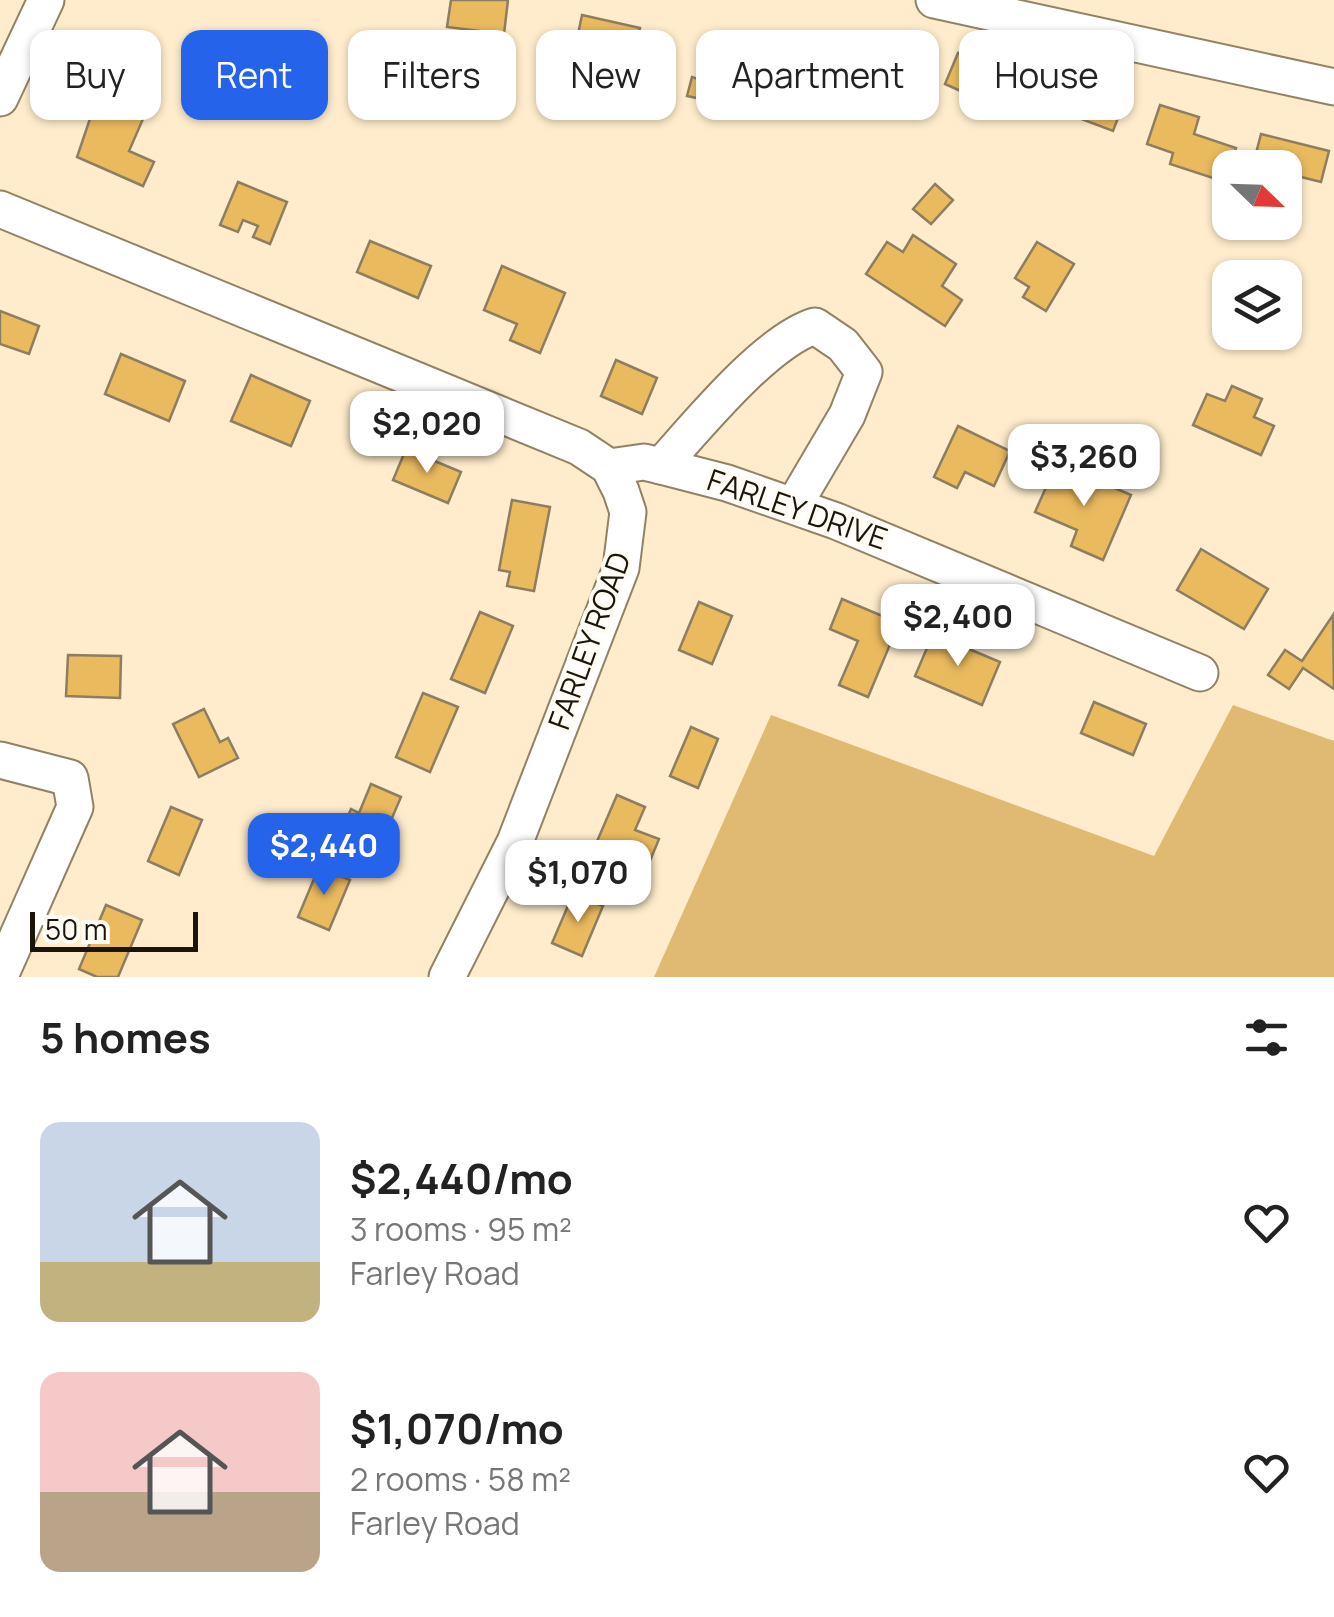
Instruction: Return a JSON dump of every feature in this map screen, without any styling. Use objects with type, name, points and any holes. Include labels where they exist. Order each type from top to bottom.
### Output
[{"type":"street","points":[[0,98],[46,0]]},
{"type":"street","points":[[934,0],[1334,87]]},
{"type":"street","points":[[0,208],[578,447],[609,466]]},
{"type":"street","points":[[661,466],[762,362],[796,332],[815,326],[844,344],[864,372],[848,415],[794,504]]},
{"type":"street","name":"FARLEY DRIVE","points":[[609,466],[644,462],[794,504],[1200,673]]},
{"type":"street","name":"FARLEY ROAD","points":[[447,977],[516,842],[620,568],[628,512],[609,466]]},
{"type":"street","points":[[0,760],[70,778],[75,808],[0,976]]},
{"type":"shaded area","points":[[1233,705],[1334,741],[1334,977],[654,977],[771,715],[1154,856]]},
{"type":"building","points":[[451,0],[508,0],[504,30],[447,27]]},
{"type":"building","points":[[582,15],[640,28],[640,30],[579,30]]},
{"type":"building","points":[[958,53],[959,90],[945,84]]},
{"type":"building","points":[[692,77],[696,78],[696,98],[687,96]]},
{"type":"building","points":[[1160,105],[1199,117],[1194,134],[1236,148],[1212,150],[1212,178],[1170,164],[1173,153],[1147,144]]},
{"type":"building","points":[[90,120],[143,120],[129,151],[154,162],[143,186],[77,157]]},
{"type":"building","points":[[1084,120],[1117,120],[1113,131]]},
{"type":"building","points":[[1261,134],[1329,151],[1321,182],[1302,177],[1302,150],[1257,150]]},
{"type":"building","points":[[238,182],[287,202],[270,244],[253,237],[258,226],[243,220],[238,232],[220,225]]},
{"type":"building","points":[[935,184],[953,200],[931,224],[913,209]]},
{"type":"building","points":[[913,235],[956,264],[942,286],[962,300],[945,326],[866,274],[887,242],[903,252]]},
{"type":"building","points":[[370,241],[431,266],[418,298],[357,272]]},
{"type":"building","points":[[1037,242],[1074,264],[1046,311],[1023,297],[1029,287],[1015,278]]},
{"type":"building","points":[[502,266],[565,293],[540,353],[510,340],[517,324],[484,310]]},
{"type":"building","points":[[0,311],[39,326],[29,354],[0,344]]},
{"type":"building","points":[[121,354],[185,381],[169,421],[105,394]]},
{"type":"building","points":[[616,360],[657,378],[642,414],[601,396]]},
{"type":"building","points":[[251,375],[310,401],[291,446],[231,421]]},
{"type":"building","points":[[1232,386],[1262,399],[1254,417],[1274,426],[1261,455],[1193,425],[1207,394],[1225,401]]},
{"type":"building","points":[[958,426],[1010,451],[994,486],[965,472],[957,488],[934,477]]},
{"type":"building","points":[[406,449],[461,472],[448,503],[393,480]]},
{"type":"building","points":[[1057,463],[1131,495],[1103,560],[1071,546],[1077,530],[1035,512]]},
{"type":"building","points":[[512,500],[550,507],[534,591],[507,586],[510,572],[499,570]]},
{"type":"building","points":[[1201,549],[1268,589],[1244,629],[1177,590]]},
{"type":"building","points":[[842,599],[899,623],[868,697],[839,685],[858,641],[830,629]]},
{"type":"building","points":[[699,602],[732,616],[712,664],[679,650]]},
{"type":"building","points":[[480,612],[513,626],[485,693],[451,679]]},
{"type":"building","points":[[1333,615],[1334,689],[1303,668],[1289,689],[1268,675],[1285,650],[1302,661]]},
{"type":"building","points":[[933,634],[1000,662],[982,705],[915,676]]},
{"type":"building","points":[[68,655],[121,656],[120,698],[66,696]]},
{"type":"building","points":[[423,693],[458,707],[430,772],[396,757]]},
{"type":"building","points":[[1094,702],[1146,724],[1133,755],[1081,733]]},
{"type":"building","points":[[204,709],[220,742],[228,738],[238,758],[199,777],[173,724]]},
{"type":"building","points":[[691,727],[718,739],[698,788],[670,776]]},
{"type":"building","points":[[371,784],[401,797],[377,853],[339,837],[351,809],[359,813]]},
{"type":"building","points":[[617,795],[645,807],[635,830],[659,839],[647,868],[595,846]]},
{"type":"building","points":[[171,807],[202,820],[179,875],[148,861]]},
{"type":"building","points":[[319,867],[350,880],[329,930],[298,917]]},
{"type":"building","points":[[573,894],[603,906],[582,956],[552,943]]},
{"type":"building","points":[[106,905],[142,920],[118,977],[97,977],[79,969]]}]
